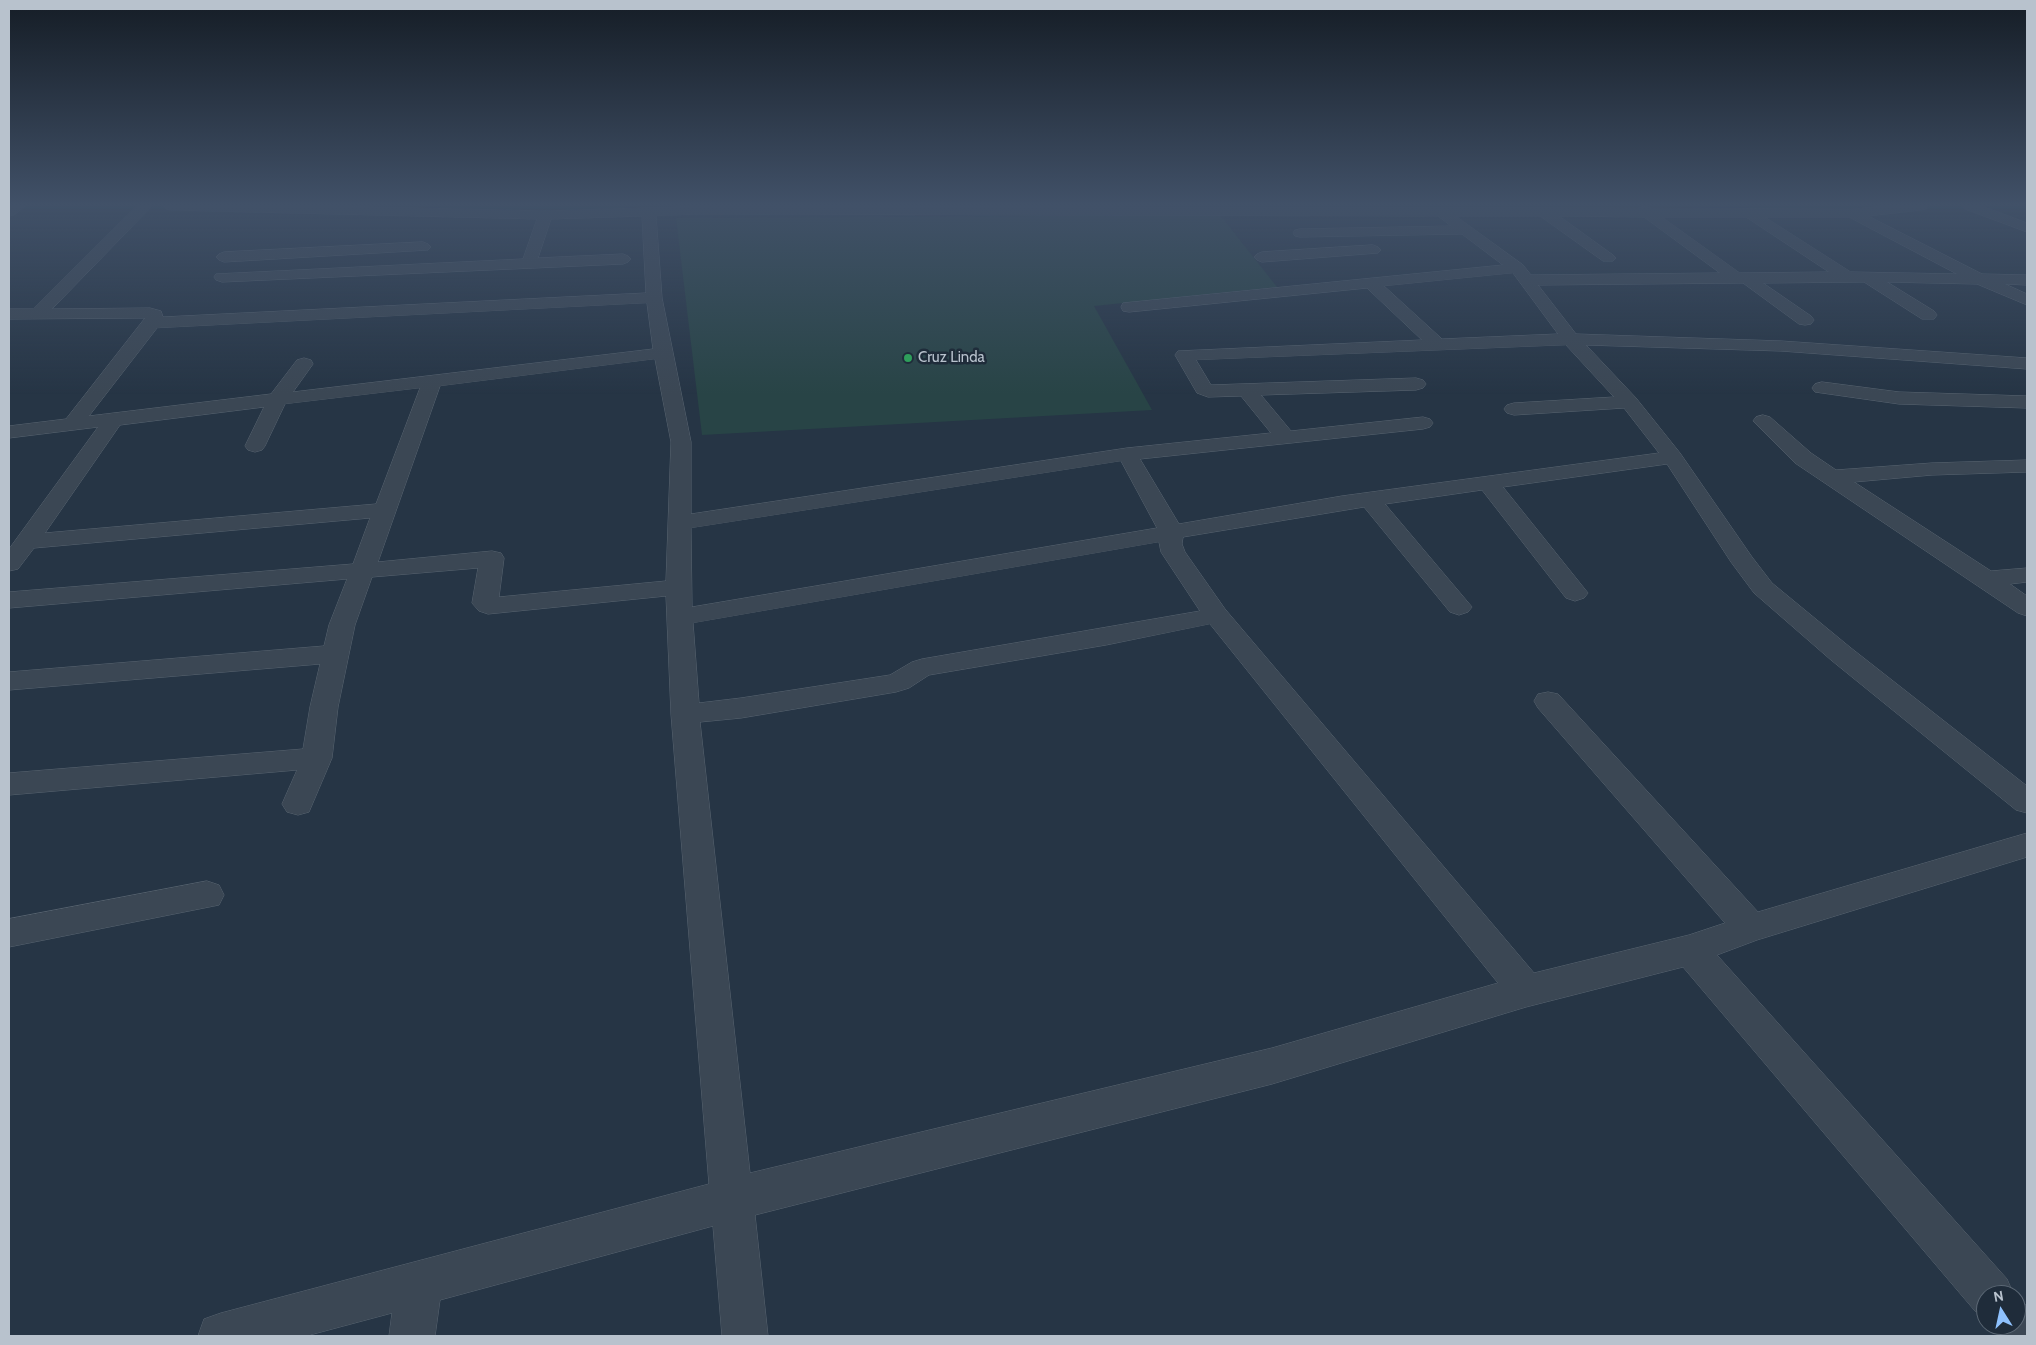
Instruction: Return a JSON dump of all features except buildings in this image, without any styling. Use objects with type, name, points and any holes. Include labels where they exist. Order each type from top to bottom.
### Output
[{"type":"street","points":[[38,314],[83,269]]},
{"type":"street","points":[[222,277],[421,269]]},
{"type":"street","points":[[652,269],[654,298],[663,353],[681,442],[678,587],[685,714],[745,1336]]},
{"type":"street","points":[[1397,269],[1409,278]]},
{"type":"street","points":[[1515,269],[1522,274],[1571,339],[1629,402],[1673,457],[1742,562],[1763,588],[1841,654],[2027,802]]},
{"type":"street","points":[[1728,269],[1804,320]]},
{"type":"street","points":[[1836,269],[1847,276]]},
{"type":"street","points":[[1960,269],[2027,300]]},
{"type":"street","points":[[1130,307],[1409,278],[1522,274],[1740,277],[1847,276],[2027,280]]},
{"type":"street","points":[[1867,277],[1928,315]]},
{"type":"street","points":[[1371,283],[1438,345]]},
{"type":"street","points":[[152,323],[654,298]]},
{"type":"street","points":[[9,314],[150,313],[155,315],[152,323],[73,424]]},
{"type":"street","points":[[1416,384],[1208,391],[1204,389],[1184,355],[1571,339],[1772,346],[2027,363]]},
{"type":"street","points":[[9,432],[663,353]]},
{"type":"street","points":[[255,446],[278,399],[304,364]]},
{"type":"street","points":[[298,804],[317,758],[324,707],[342,625],[433,380]]},
{"type":"street","points":[[1822,388],[1899,398],[2027,402]]},
{"type":"street","points":[[1246,390],[1286,438]]},
{"type":"street","points":[[1514,409],[1629,402]]},
{"type":"street","points":[[9,564],[27,542],[115,418]]},
{"type":"street","points":[[1763,421],[1789,447],[1830,477],[2027,608]]},
{"type":"street","points":[[678,523],[1127,454],[1423,423]]},
{"type":"street","points":[[1127,454],[1172,533],[1170,544],[1173,552],[1216,615],[1526,991]]},
{"type":"street","points":[[680,617],[1369,499],[1489,484],[1673,457]]},
{"type":"street","points":[[1830,477],[1932,469],[2027,466]]},
{"type":"street","points":[[1489,484],[1575,593]]},
{"type":"street","points":[[1369,499],[1460,607]]},
{"type":"street","points":[[27,542],[384,510]]},
{"type":"street","points":[[9,600],[487,560],[492,558],[484,603],[494,607],[678,587]]},
{"type":"street","points":[[1986,579],[2027,575]]},
{"type":"street","points":[[685,714],[760,705],[896,683],[906,680],[922,668],[1149,630],[1216,615]]},
{"type":"street","points":[[9,681],[336,654]]},
{"type":"street","points":[[1548,701],[1751,928]]},
{"type":"street","points":[[9,784],[317,758]]},
{"type":"street","points":[[220,1336],[732,1198],[1272,1066],[1526,991],[1690,950],[1751,928],[2027,845]]},
{"type":"street","points":[[9,934],[207,895]]},
{"type":"street","points":[[1690,950],[1982,1285]]},
{"type":"street","points":[[412,1336],[419,1283]]},
{"type":"green space","name":"Cruz Linda","points":[[682,269],[1263,269],[1277,287],[1094,306],[1152,410],[702,435]]},
{"type":"place","name":"Cruz Linda","points":[[908,358]]}]
